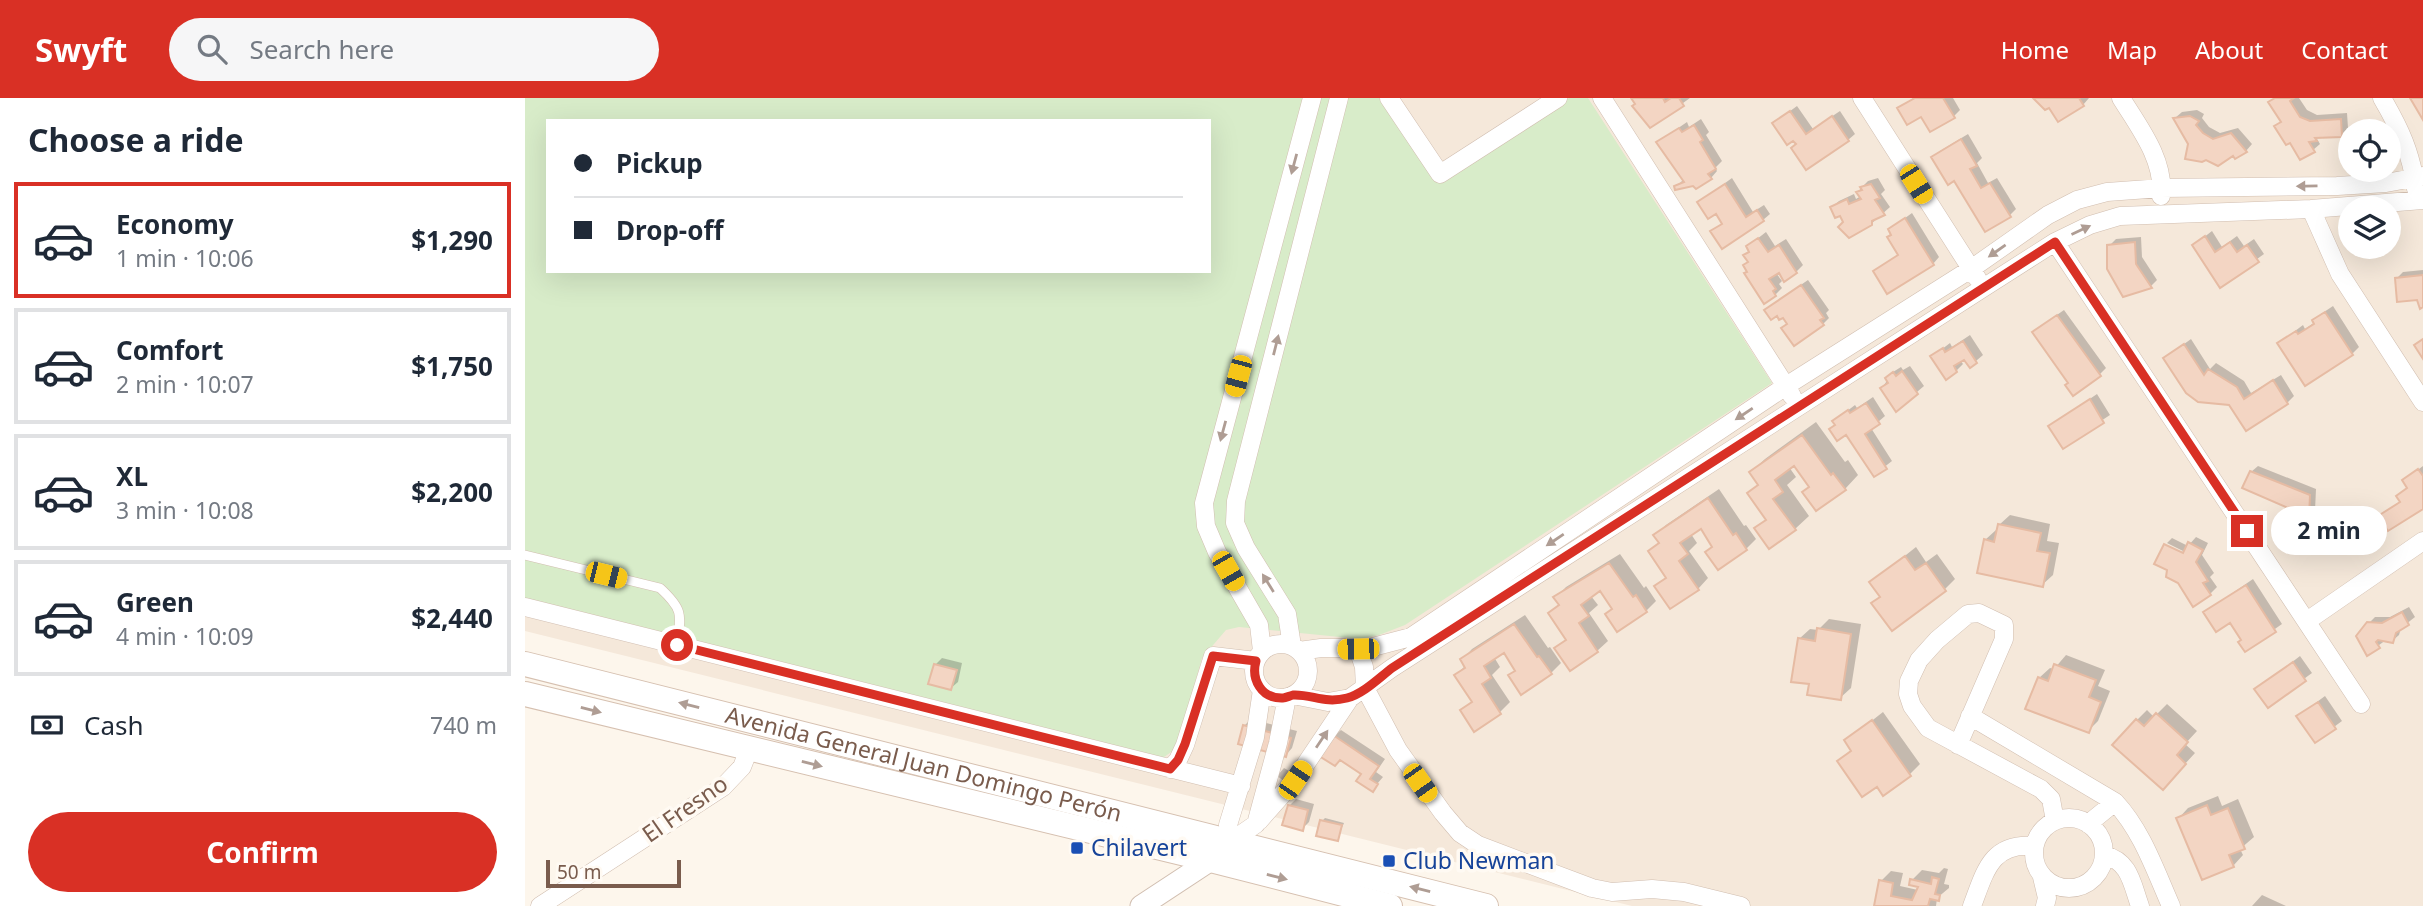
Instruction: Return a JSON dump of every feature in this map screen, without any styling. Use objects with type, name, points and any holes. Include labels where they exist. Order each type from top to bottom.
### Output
[{"type":"main road","name":"Avenida General Juan Domingo Perón","points":[[525,664],[1486,906]]},
{"type":"main road","name":"Avenida General Juan Domingo Perón","points":[[525,694],[1390,906]]},
{"type":"street","points":[[1312,98],[1204,503],[1206,526],[1217,552],[1259,625],[1259,656],[1254,677],[1262,690],[1274,697],[1290,696],[1328,702],[1357,693],[2055,242],[2090,225],[2120,216],[2311,209],[2420,201],[2419,177],[2402,132],[2382,98]]},
{"type":"street","points":[[1256,824],[1290,696],[1305,683],[1308,666],[1296,648],[1287,614],[1246,548],[1235,523],[1236,501],[1339,98]]},
{"type":"street","points":[[1389,98],[1440,174],[1558,98]]},
{"type":"street","points":[[1602,98],[1798,407]]},
{"type":"street","points":[[1862,98],[1983,288]]},
{"type":"street","points":[[2121,98],[2151,145],[2162,188],[2159,215]]},
{"type":"street","points":[[1170,769],[1178,760],[1185,744],[1213,656],[1259,656],[1276,644],[1296,648],[1369,648],[1411,637],[1786,386],[1971,269],[2048,215],[2077,200],[2108,192],[2162,188],[2337,186],[2386,183],[2419,177]]},
{"type":"street","points":[[2311,209],[2340,274],[2423,402]]},
{"type":"street","points":[[2055,242],[2361,704]]},
{"type":"street","points":[[2307,621],[2423,541]]},
{"type":"street","points":[[525,607],[1241,786]]},
{"type":"street","points":[[1958,745],[2004,639],[2004,625],[1979,613],[1968,614],[1937,640],[1919,660],[1909,681],[1908,694],[1912,706],[1928,728],[1958,745],[2041,789],[2051,799],[2055,821]]},
{"type":"street","points":[[1141,906],[1211,860],[1230,842],[1256,824],[1295,780],[1357,693],[1364,667],[1358,649]]},
{"type":"street","points":[[1230,842],[1228,825],[1255,737],[1262,690]]},
{"type":"street","points":[[1357,693],[1431,799],[1461,833],[1478,845],[1592,888],[1612,891],[1684,891],[1741,906]]},
{"type":"street","points":[[1970,716],[2115,802],[2128,816],[2141,838],[2171,906]]},
{"type":"street","name":"El Fresno","points":[[540,906],[723,787],[742,767],[749,749]]},
{"type":"street","points":[[2088,824],[2115,802]]},
{"type":"street","points":[[2042,877],[2062,888],[2085,885],[2095,877],[2102,867],[2104,855],[2103,843],[2097,832],[2077,819],[2066,818],[2055,821],[2038,835],[2033,857],[2042,877],[2047,898],[2045,906]]},
{"type":"street","points":[[1972,906],[1985,873],[1995,857],[2018,844],[2034,845]]},
{"type":"street","points":[[2104,855],[2116,858],[2125,866],[2140,906]]},
{"type":"street","points":[[2065,906],[2074,888]]},
{"type":"lane","points":[[525,555],[660,589],[674,601],[681,615],[677,645]]},
{"type":"shaded area","name":"Club Newman","points":[[525,98],[2423,98],[2423,906],[1632,906],[525,631]]},
{"type":"green space","points":[[525,98],[1379,98],[1439,183],[1569,98],[1588,98],[1772,383],[1405,625],[1360,639],[1239,627],[1226,630],[1202,658],[1177,748],[1164,757],[1155,758],[525,599]]},
{"type":"building","points":[[1631,98],[1663,98],[1665,102],[1671,98],[1679,98],[1684,106],[1650,128],[1632,106],[1635,104]]},
{"type":"building","points":[[1915,98],[1943,98],[1955,118],[1930,132],[1921,117],[1907,125],[1897,108]]},
{"type":"building","points":[[2033,98],[2079,98],[2084,106],[2058,122],[2049,108],[2045,110]]},
{"type":"building","points":[[2275,98],[2294,98],[2290,101],[2300,117],[2310,121],[2338,119],[2338,137],[2315,138],[2317,141],[2309,142],[2315,152],[2300,160],[2290,143],[2286,145],[2274,126],[2281,122],[2268,102]]},
{"type":"building","points":[[2410,98],[2423,98],[2423,120]]},
{"type":"building","points":[[1790,111],[1806,134],[1832,116],[1849,141],[1806,170],[1791,148],[1796,144],[1793,141],[1787,145],[1772,123]]},
{"type":"building","points":[[2190,116],[2199,121],[2196,125],[2203,133],[2213,139],[2231,133],[2247,152],[2235,159],[2233,156],[2218,166],[2206,160],[2202,162],[2185,159],[2188,144],[2173,118]]},
{"type":"building","points":[[1694,125],[1703,140],[1700,142],[1716,169],[1708,174],[1712,179],[1696,189],[1693,186],[1675,190],[1674,186],[1684,182],[1656,142],[1679,128],[1682,132]]},
{"type":"building","points":[[1961,139],[1977,166],[1970,169],[1981,188],[1990,183],[2011,217],[1985,232],[1954,181],[1948,185],[1931,157]]},
{"type":"building","points":[[1725,184],[1746,217],[1757,210],[1764,221],[1722,249],[1710,231],[1722,224],[1716,214],[1708,219],[1697,202]]},
{"type":"building","points":[[1871,184],[1880,198],[1875,200],[1885,215],[1849,238],[1838,227],[1843,222],[1840,216],[1835,218],[1830,207],[1847,199],[1849,204],[1861,199],[1856,192],[1862,190],[1860,187]]},
{"type":"building","points":[[1905,218],[1934,265],[1887,294],[1873,271],[1898,255],[1887,237],[1891,235],[1888,229]]},
{"type":"building","points":[[2205,236],[2215,252],[2230,242],[2237,252],[2247,245],[2259,262],[2220,288],[2192,245]]},
{"type":"building","points":[[1758,238],[1768,252],[1779,245],[1797,273],[1784,282],[1779,273],[1769,279],[1776,289],[1773,291],[1776,296],[1764,304],[1744,273],[1747,272],[1743,265],[1748,262],[1743,255],[1749,252],[1746,246]]},
{"type":"building","points":[[2135,242],[2136,264],[2152,288],[2123,297],[2107,269],[2107,245]]},
{"type":"building","points":[[2423,275],[2423,307],[2420,309],[2417,300],[2397,302],[2395,278]]},
{"type":"building","points":[[1801,285],[1824,318],[1820,320],[1824,325],[1794,346],[1781,328],[1787,324],[1783,318],[1779,320],[1777,316],[1771,320],[1764,310]]},
{"type":"building","points":[[2325,312],[2353,355],[2305,386],[2277,343],[2314,324],[2312,320]]},
{"type":"building","points":[[2057,315],[2101,376],[2073,396],[2065,385],[2068,383],[2032,332]]},
{"type":"building","points":[[2423,339],[2423,359],[2414,345]]},
{"type":"building","points":[[1963,341],[1977,363],[1970,368],[1964,360],[1954,366],[1957,372],[1946,380],[1930,356],[1943,348],[1945,352]]},
{"type":"building","points":[[2184,344],[2204,375],[2208,369],[2237,387],[2244,399],[2273,380],[2288,404],[2246,431],[2229,405],[2198,402],[2186,393],[2163,358]]},
{"type":"building","points":[[1902,371],[1918,394],[1896,412],[1880,388],[1888,383],[1885,378],[1893,372],[1896,376]]},
{"type":"building","points":[[2090,399],[2104,423],[2063,449],[2048,426]]},
{"type":"building","points":[[1866,403],[1880,424],[1865,434],[1887,469],[1874,477],[1846,435],[1837,441],[1829,429],[1835,425],[1832,421],[1848,410],[1850,413]]},
{"type":"building","points":[[1802,435],[1831,475],[1833,473],[1846,490],[1816,511],[1802,492],[1809,487],[1794,466],[1775,480],[1783,492],[1773,499],[1796,530],[1769,549],[1754,528],[1766,520],[1747,493],[1758,485],[1749,472]]},
{"type":"building","points":[[2418,469],[2423,476],[2423,509],[2388,531],[2378,516],[2400,502],[2396,496],[2407,488],[2402,480]]},
{"type":"building","points":[[2250,471],[2310,495],[2309,519],[2299,515],[2292,537],[2279,532],[2286,507],[2242,488]]},
{"type":"building","points":[[1708,498],[1733,535],[1736,533],[1747,550],[1718,570],[1705,552],[1712,547],[1701,529],[1680,543],[1688,554],[1679,561],[1699,590],[1670,609],[1654,586],[1666,578],[1648,551],[1659,543],[1653,535]]},
{"type":"building","points":[[1998,524],[2041,533],[2037,551],[2050,553],[2043,587],[1977,573],[1984,539],[1994,542]]},
{"type":"building","points":[[2188,542],[2203,550],[2196,562],[2208,581],[2203,583],[2211,595],[2193,607],[2178,583],[2166,577],[2167,570],[2154,564],[2164,544],[2183,553]]},
{"type":"building","points":[[1905,556],[1915,570],[1926,563],[1946,591],[1892,631],[1871,603],[1880,597],[1869,582]]},
{"type":"building","points":[[1609,563],[1647,612],[1617,632],[1605,614],[1612,609],[1600,591],[1581,605],[1589,616],[1579,623],[1598,652],[1570,671],[1554,648],[1566,640],[1548,613],[1559,605],[1553,597]]},
{"type":"building","points":[[2246,585],[2276,632],[2245,652],[2230,623],[2216,632],[2203,612]]},
{"type":"building","points":[[2402,612],[2409,625],[2396,633],[2393,643],[2378,640],[2376,642],[2380,648],[2367,656],[2356,636],[2367,622],[2382,623]]},
{"type":"building","points":[[1514,624],[1552,674],[1521,695],[1508,675],[1515,671],[1504,653],[1484,666],[1491,678],[1482,684],[1501,714],[1474,732],[1460,710],[1472,702],[1454,675],[1465,668],[1460,659]]},
{"type":"building","points":[[1817,628],[1851,634],[1841,700],[1807,695],[1809,684],[1791,682],[1798,638],[1815,641]]},
{"type":"building","points":[[2293,662],[2306,681],[2268,708],[2254,689]]},
{"type":"building","points":[[934,664],[957,670],[951,690],[928,684]]},
{"type":"building","points":[[2054,664],[2096,680],[2089,697],[2101,702],[2089,733],[2025,709],[2038,677],[2048,681]]},
{"type":"building","points":[[2318,702],[2336,729],[2315,743],[2296,716]]},
{"type":"building","points":[[2156,713],[2188,742],[2177,755],[2186,764],[2163,790],[2112,745],[2136,719],[2144,726]]},
{"type":"building","points":[[1872,720],[1911,776],[1883,796],[1877,787],[1862,797],[1837,761],[1851,751],[1844,740]]},
{"type":"building","points":[[1243,725],[1291,738],[1286,757],[1238,744]]},
{"type":"building","points":[[1333,735],[1379,766],[1370,779],[1378,784],[1373,792],[1356,781],[1361,774],[1340,760],[1335,766],[1319,756]]},
{"type":"building","points":[[1288,805],[1308,810],[1303,831],[1282,825]]},
{"type":"building","points":[[2207,805],[2211,815],[2228,808],[2245,849],[2229,855],[2234,867],[2202,880],[2176,818]]},
{"type":"building","points":[[1320,820],[1342,825],[1338,841],[1316,836]]},
{"type":"building","points":[[1932,877],[1939,879],[1935,894],[1940,895],[1939,901],[1930,899],[1928,906],[1874,906],[1879,880],[1893,883],[1891,896],[1912,900],[1918,887],[1909,885],[1910,879],[1931,884]]},
{"type":"place","name":"Chilavert","points":[[1077,848]]},
{"type":"place","name":"Club Newman","points":[[1389,861]]},
{"type":"route","points":[[677,645],[1170,769],[1178,760],[1185,744],[1213,656],[1256,661],[1254,677],[1257,684],[1274,697],[1293,695],[1328,702],[1350,698],[1392,668],[2055,242],[2247,531]]}]
